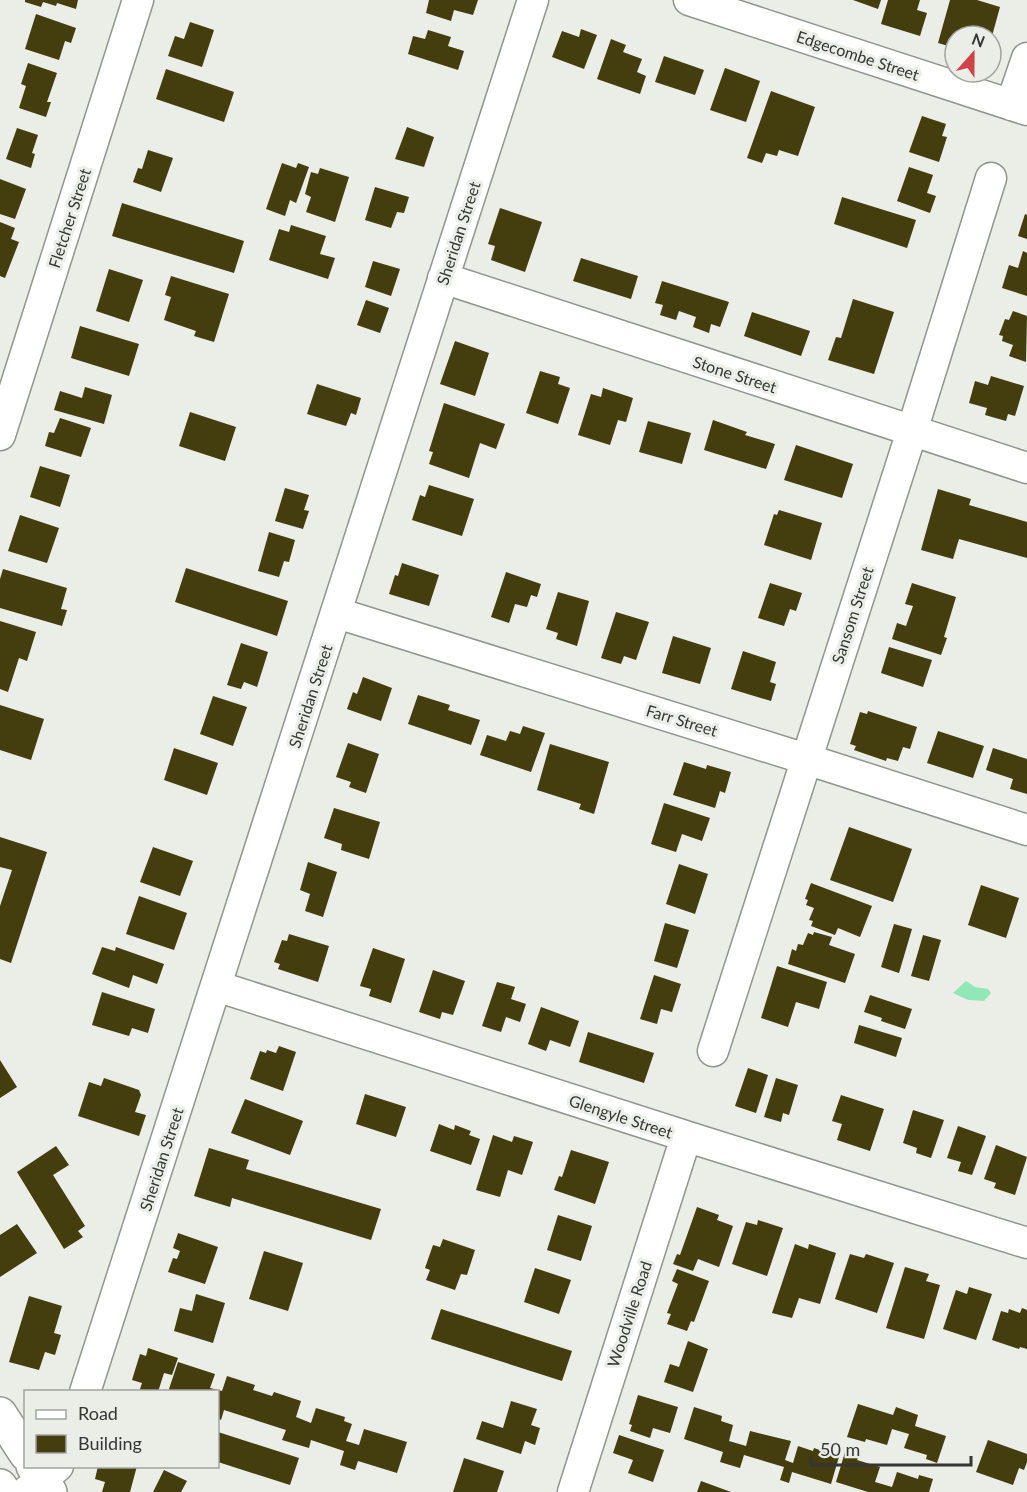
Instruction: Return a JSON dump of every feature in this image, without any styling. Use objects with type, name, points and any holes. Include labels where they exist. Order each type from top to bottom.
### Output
[{"type":"main road","points":[[0,1414],[24,1452]]},
{"type":"main road","points":[[0,1486],[4,1492]]},
{"type":"street","name":"Fletcher Street","points":[[0,435],[138,0]]},
{"type":"street","name":"Sheridan Street","points":[[86,1390],[533,0]]},
{"type":"street","name":"Edgecombe Street","points":[[689,0],[1019,107]]},
{"type":"street","points":[[1019,107],[1027,58]]},
{"type":"street","name":"Sansom Street","points":[[713,1051],[991,178]]},
{"type":"street","name":"Stone Street","points":[[443,278],[1027,468]]},
{"type":"street","name":"Farr Street","points":[[337,613],[1027,830]]},
{"type":"street","name":"Glengyle Street","points":[[216,987],[1027,1243]]},
{"type":"street","name":"Woodville Road","points":[[573,1492],[686,1137]]},
{"type":"shaded area","points":[[966,981],[975,987],[988,989],[991,993],[984,1001],[968,1000],[953,993]]},
{"type":"building","points":[[25,0],[78,0],[76,9],[57,3],[56,6],[43,2],[41,7],[25,2]]},
{"type":"building","points":[[429,0],[478,0],[473,15],[454,10],[451,21],[426,13]]},
{"type":"building","points":[[853,0],[881,0],[878,9]]},
{"type":"building","points":[[888,0],[920,0],[917,10],[927,13],[920,36],[881,24]]},
{"type":"building","points":[[950,0],[977,0],[1000,7],[995,24],[943,24]]},
{"type":"building","points":[[36,14],[76,28],[71,43],[65,41],[59,60],[25,49]]},
{"type":"building","points":[[190,22],[214,30],[202,67],[168,56],[175,36],[184,39]]},
{"type":"building","points":[[943,25],[943,44],[938,43]]},
{"type":"building","points":[[581,29],[597,35],[584,69],[552,57],[562,31],[579,37]]},
{"type":"building","points":[[428,30],[451,37],[448,46],[464,51],[458,70],[408,54],[413,36],[425,39]]},
{"type":"building","points":[[611,39],[626,45],[623,52],[642,59],[637,72],[646,76],[640,94],[597,79]]},
{"type":"building","points":[[664,56],[704,70],[695,95],[655,82]]},
{"type":"building","points":[[28,63],[57,73],[47,102],[51,102],[46,117],[19,108],[26,86],[21,84]]},
{"type":"building","points":[[725,68],[760,81],[746,122],[710,110]]},
{"type":"building","points":[[166,69],[234,92],[224,122],[156,99]]},
{"type":"building","points":[[771,91],[815,107],[798,156],[779,150],[777,156],[766,153],[762,163],[747,158]]},
{"type":"building","points":[[922,116],[946,124],[942,136],[947,137],[939,162],[909,152]]},
{"type":"building","points":[[407,127],[434,137],[424,167],[395,159]]},
{"type":"building","points":[[17,128],[38,135],[32,153],[35,154],[31,168],[6,159]]},
{"type":"building","points":[[148,150],[173,158],[161,192],[133,182],[138,168],[142,169]]},
{"type":"building","points":[[282,163],[296,168],[298,163],[309,167],[296,203],[290,200],[285,216],[266,209]]},
{"type":"building","points":[[909,167],[933,175],[927,193],[936,196],[930,213],[897,201]]},
{"type":"building","points":[[320,168],[349,177],[335,222],[306,212],[311,197],[305,194],[311,172],[318,174]]},
{"type":"building","points":[[0,179],[26,189],[15,219],[0,214]]},
{"type":"building","points":[[375,187],[409,197],[404,213],[397,212],[391,228],[365,220]]},
{"type":"building","points":[[842,197],[916,220],[907,248],[834,224]]},
{"type":"building","points":[[122,203],[244,241],[234,273],[112,236]]},
{"type":"building","points":[[500,208],[542,222],[525,272],[491,260],[495,246],[488,244]]},
{"type":"building","points":[[1025,214],[1027,215],[1027,239],[1018,236]]},
{"type":"building","points":[[0,222],[15,228],[11,239],[19,242],[5,278],[0,276]]},
{"type":"building","points":[[291,225],[326,236],[320,254],[335,258],[328,279],[269,260],[279,229],[289,232]]},
{"type":"building","points":[[1023,251],[1027,253],[1027,296],[1002,288],[1009,265],[1018,268]]},
{"type":"building","points":[[581,258],[638,276],[631,299],[573,281]]},
{"type":"building","points":[[373,261],[400,269],[391,296],[365,287]]},
{"type":"building","points":[[109,269],[143,280],[129,322],[96,311]]},
{"type":"building","points":[[171,276],[229,294],[214,342],[194,336],[196,331],[164,320],[171,297],[165,295]]},
{"type":"building","points":[[662,281],[729,302],[720,327],[711,324],[709,333],[693,327],[696,317],[679,311],[676,320],[660,315],[663,305],[655,303]]},
{"type":"building","points":[[853,299],[894,312],[874,374],[828,360],[836,337],[841,338]]},
{"type":"building","points":[[366,300],[389,308],[380,333],[357,325]]},
{"type":"building","points":[[1013,311],[1027,316],[1026,362],[1009,356],[1013,345],[1002,341],[1003,336],[999,335],[1005,319],[1009,320]]},
{"type":"building","points":[[752,312],[810,331],[801,356],[744,336]]},
{"type":"building","points":[[80,326],[139,344],[129,376],[71,358]]},
{"type":"building","points":[[455,341],[489,353],[475,396],[440,384]]},
{"type":"building","points":[[540,371],[560,377],[558,384],[570,388],[558,424],[526,413]]},
{"type":"building","points":[[991,376],[1024,386],[1015,416],[1008,414],[1006,421],[985,415],[987,408],[969,403],[975,381],[988,385]]},
{"type":"building","points":[[317,384],[361,398],[356,415],[351,413],[346,426],[307,414]]},
{"type":"building","points":[[85,387],[112,395],[104,424],[54,410],[60,391],[82,398]]},
{"type":"building","points":[[603,388],[633,398],[626,422],[618,420],[610,445],[578,435],[591,394],[601,397]]},
{"type":"building","points":[[444,403],[505,424],[496,449],[480,443],[469,478],[429,464],[433,452],[429,451]]},
{"type":"building","points":[[190,412],[236,427],[225,461],[179,446]]},
{"type":"building","points":[[60,418],[91,428],[81,457],[45,446],[49,432],[54,433]]},
{"type":"building","points":[[713,420],[747,432],[745,435],[775,444],[766,469],[704,450]]},
{"type":"building","points":[[648,421],[691,433],[682,464],[639,452]]},
{"type":"building","points":[[796,445],[853,464],[842,498],[784,480]]},
{"type":"building","points":[[40,466],[70,475],[60,507],[30,497]]},
{"type":"building","points":[[429,485],[474,499],[462,536],[412,520],[420,495],[425,497]]},
{"type":"building","points":[[285,488],[309,495],[304,510],[309,511],[303,529],[275,521]]},
{"type":"building","points":[[938,489],[971,499],[969,505],[1027,522],[1027,558],[959,539],[953,559],[921,550]]},
{"type":"building","points":[[779,510],[822,523],[811,560],[764,545],[774,514],[777,515]]},
{"type":"building","points":[[20,515],[59,528],[47,563],[8,551]]},
{"type":"building","points":[[269,532],[295,540],[289,562],[284,561],[279,577],[258,571]]},
{"type":"building","points":[[402,563],[439,575],[429,606],[389,594],[395,575],[398,576]]},
{"type":"building","points":[[186,568],[288,601],[277,636],[175,602]]},
{"type":"building","points":[[3,569],[67,588],[61,609],[67,610],[62,626],[0,608],[0,579]]},
{"type":"building","points":[[506,572],[541,584],[537,597],[531,595],[527,607],[515,604],[509,623],[491,617]]},
{"type":"building","points":[[770,583],[802,593],[796,611],[790,609],[784,626],[758,618]]},
{"type":"building","points":[[912,583],[956,597],[941,655],[892,639],[897,623],[906,626],[913,606],[905,604]]},
{"type":"building","points":[[558,592],[589,601],[577,646],[556,639],[558,633],[546,629]]},
{"type":"building","points":[[616,612],[649,622],[636,660],[624,656],[621,664],[601,658]]},
{"type":"building","points":[[0,621],[36,632],[27,661],[19,658],[8,692],[0,689]]},
{"type":"building","points":[[673,636],[711,648],[700,684],[662,673]]},
{"type":"building","points":[[241,643],[268,652],[257,687],[244,682],[241,689],[227,685]]},
{"type":"building","points":[[889,647],[932,660],[923,687],[881,673]]},
{"type":"building","points":[[743,651],[776,662],[770,682],[776,684],[771,701],[731,689]]},
{"type":"building","points":[[363,677],[392,688],[381,721],[347,709],[353,692],[357,694]]},
{"type":"building","points":[[418,695],[450,705],[448,710],[480,720],[471,745],[408,724]]},
{"type":"building","points":[[213,696],[247,707],[233,746],[200,734]]},
{"type":"building","points":[[0,705],[44,719],[31,760],[0,750]]},
{"type":"building","points":[[868,711],[917,727],[910,749],[903,747],[898,761],[887,758],[886,761],[854,750],[856,746],[850,744],[860,712],[867,714]]},
{"type":"building","points":[[523,726],[545,733],[531,772],[480,755],[487,735],[506,741],[510,731],[520,734]]},
{"type":"building","points":[[938,731],[984,746],[973,778],[927,763]]},
{"type":"building","points":[[348,743],[379,754],[366,793],[349,787],[351,782],[336,777]]},
{"type":"building","points":[[550,744],[609,762],[594,814],[579,809],[581,804],[537,790]]},
{"type":"building","points":[[174,748],[218,763],[207,795],[164,780]]},
{"type":"building","points":[[993,748],[1027,759],[1027,794],[1010,789],[1013,779],[986,770]]},
{"type":"building","points":[[684,762],[706,769],[707,765],[731,772],[725,793],[720,791],[715,808],[673,795]]},
{"type":"building","points":[[664,803],[710,818],[702,841],[682,834],[676,852],[651,844]]},
{"type":"building","points":[[334,808],[380,822],[369,859],[341,850],[342,844],[324,838]]},
{"type":"building","points":[[849,827],[912,849],[893,902],[830,880]]},
{"type":"building","points":[[0,837],[47,852],[11,963],[0,959],[0,906],[12,870],[0,867]]},
{"type":"building","points":[[153,847],[193,861],[180,896],[140,882]]},
{"type":"building","points":[[308,862],[337,872],[323,917],[305,911],[310,894],[300,890]]},
{"type":"building","points":[[679,864],[708,874],[695,914],[666,904]]},
{"type":"building","points":[[811,883],[872,906],[860,937],[838,928],[835,935],[811,926],[813,921],[809,920],[814,908],[806,905],[808,900],[805,899]]},
{"type":"building","points":[[981,885],[1019,898],[1006,938],[968,925]]},
{"type":"building","points":[[139,896],[187,913],[174,950],[126,934]]},
{"type":"building","points":[[665,923],[689,930],[677,968],[654,961]]},
{"type":"building","points":[[894,924],[912,929],[899,973],[881,967]]},
{"type":"building","points":[[814,932],[832,937],[829,945],[855,954],[845,983],[788,964],[792,949],[796,951],[798,944],[803,945],[808,933],[813,935]]},
{"type":"building","points":[[289,934],[329,946],[318,982],[278,969],[280,964],[274,962],[282,940],[287,941]]},
{"type":"building","points":[[923,935],[941,940],[929,981],[911,976]]},
{"type":"building","points":[[102,947],[115,951],[116,947],[164,964],[157,984],[133,975],[129,988],[92,974]]},
{"type":"building","points":[[373,948],[405,959],[391,1003],[369,996],[371,989],[360,986]]},
{"type":"building","points":[[777,966],[827,982],[819,1009],[796,1002],[788,1027],[761,1018]]},
{"type":"building","points":[[433,970],[465,981],[453,1015],[442,1012],[440,1019],[419,1012]]},
{"type":"building","points":[[654,975],[681,984],[672,1012],[661,1009],[657,1024],[640,1019]]},
{"type":"building","points":[[497,982],[515,987],[511,999],[526,1004],[520,1022],[506,1017],[501,1032],[482,1026]]},
{"type":"building","points":[[102,992],[155,1009],[148,1033],[132,1028],[129,1036],[92,1025]]},
{"type":"building","points":[[870,995],[912,1009],[905,1029],[881,1021],[882,1018],[864,1012]]},
{"type":"building","points":[[541,1007],[579,1021],[570,1047],[550,1040],[546,1051],[528,1044]]},
{"type":"building","points":[[859,1025],[902,1038],[896,1057],[854,1043]]},
{"type":"building","points":[[588,1032],[654,1053],[644,1083],[579,1062]]},
{"type":"building","points":[[279,1046],[296,1052],[283,1091],[250,1079],[260,1051],[266,1053],[267,1050],[276,1053]]},
{"type":"building","points":[[0,1060],[17,1087],[0,1098]]},
{"type":"building","points":[[748,1068],[768,1075],[756,1113],[735,1106]]},
{"type":"building","points":[[104,1078],[139,1090],[141,1095],[135,1112],[146,1115],[139,1136],[78,1116],[89,1082],[101,1086]]},
{"type":"building","points":[[776,1078],[798,1085],[789,1115],[783,1113],[781,1122],[764,1117]]},
{"type":"building","points":[[365,1094],[406,1107],[396,1137],[356,1124]]},
{"type":"building","points":[[841,1095],[884,1109],[870,1151],[837,1140],[842,1124],[832,1121]]},
{"type":"building","points":[[245,1099],[303,1121],[290,1155],[231,1133]]},
{"type":"building","points":[[913,1110],[944,1120],[931,1158],[916,1153],[917,1148],[903,1143]]},
{"type":"building","points":[[439,1124],[454,1130],[455,1125],[471,1131],[469,1135],[480,1139],[471,1165],[430,1151]]},
{"type":"building","points":[[958,1126],[986,1136],[972,1175],[958,1171],[961,1162],[947,1158]]},
{"type":"building","points":[[493,1135],[512,1142],[514,1136],[533,1142],[522,1175],[508,1170],[500,1197],[476,1190]]},
{"type":"building","points":[[996,1145],[1027,1157],[1015,1195],[994,1188],[996,1183],[984,1179]]},
{"type":"building","points":[[56,1146],[69,1165],[53,1175],[85,1226],[78,1231],[83,1237],[64,1249],[17,1172]]},
{"type":"building","points":[[209,1148],[249,1160],[246,1169],[381,1209],[371,1240],[232,1198],[230,1207],[194,1196]]},
{"type":"building","points":[[571,1150],[609,1162],[595,1204],[554,1190],[559,1176],[562,1177]]},
{"type":"building","points":[[697,1207],[719,1215],[717,1220],[733,1226],[719,1267],[698,1259],[693,1271],[673,1264],[677,1254],[680,1255]]},
{"type":"building","points":[[558,1215],[592,1226],[581,1261],[547,1250]]},
{"type":"building","points":[[758,1220],[783,1228],[767,1276],[732,1264],[746,1222],[757,1225]]},
{"type":"building","points":[[17,1224],[37,1253],[0,1277],[0,1235]]},
{"type":"building","points":[[178,1233],[218,1247],[205,1284],[168,1272],[173,1258],[177,1259],[180,1251],[173,1248]]},
{"type":"building","points":[[443,1239],[475,1250],[467,1275],[461,1274],[455,1290],[426,1280],[430,1270],[425,1268],[433,1245],[440,1247]]},
{"type":"building","points":[[795,1244],[808,1249],[809,1244],[836,1253],[820,1304],[799,1298],[792,1318],[772,1313]]},
{"type":"building","points":[[264,1251],[303,1263],[288,1311],[249,1299]]},
{"type":"building","points":[[850,1254],[864,1258],[866,1254],[894,1263],[877,1313],[835,1299]]},
{"type":"building","points":[[905,1267],[929,1274],[926,1281],[940,1285],[924,1339],[886,1328]]},
{"type":"building","points":[[535,1268],[571,1280],[559,1314],[524,1302]]},
{"type":"building","points":[[677,1269],[709,1281],[694,1322],[691,1321],[687,1331],[667,1324],[671,1314],[667,1313],[678,1284],[672,1281]]},
{"type":"building","points":[[969,1287],[992,1294],[976,1340],[943,1329],[956,1290],[967,1294]]},
{"type":"building","points":[[196,1294],[225,1303],[213,1343],[174,1331],[180,1308],[192,1311]]},
{"type":"building","points":[[29,1296],[62,1306],[54,1333],[61,1335],[55,1355],[45,1352],[39,1370],[9,1362]]},
{"type":"building","points":[[1022,1308],[1027,1310],[1027,1349],[1020,1347],[1019,1349],[992,1340],[1001,1311],[1008,1313],[1009,1309],[1020,1313]]},
{"type":"building","points":[[441,1309],[572,1351],[562,1381],[431,1339]]},
{"type":"building","points":[[688,1341],[708,1349],[693,1392],[664,1382],[670,1364],[679,1367]]},
{"type":"building","points":[[148,1348],[178,1358],[172,1375],[164,1373],[159,1390],[140,1390],[142,1383],[132,1380],[140,1354],[146,1356]]},
{"type":"building","points":[[178,1362],[215,1374],[210,1388],[218,1390],[169,1390]]},
{"type":"building","points":[[227,1376],[255,1385],[253,1390],[272,1396],[274,1392],[301,1401],[296,1417],[311,1423],[316,1408],[345,1417],[344,1421],[352,1424],[346,1441],[359,1445],[364,1429],[407,1442],[397,1473],[358,1461],[355,1470],[340,1465],[344,1451],[311,1440],[309,1448],[282,1440],[286,1430],[224,1410],[221,1420],[219,1419],[219,1390],[222,1391]]},
{"type":"building","points":[[638,1395],[678,1407],[670,1433],[653,1428],[650,1438],[630,1431],[632,1425],[629,1424]]},
{"type":"building","points":[[511,1401],[537,1409],[531,1425],[540,1428],[535,1445],[525,1441],[521,1454],[476,1439],[482,1421],[503,1428]]},
{"type":"building","points":[[858,1404],[893,1415],[896,1407],[918,1415],[915,1426],[946,1436],[937,1463],[926,1459],[927,1455],[904,1448],[909,1434],[892,1429],[887,1445],[847,1437]]},
{"type":"building","points":[[694,1407],[722,1416],[721,1421],[733,1425],[729,1441],[746,1446],[750,1431],[791,1441],[785,1460],[793,1463],[798,1446],[813,1451],[814,1448],[839,1457],[831,1484],[792,1472],[789,1483],[780,1480],[784,1467],[744,1455],[740,1468],[720,1462],[723,1452],[684,1439]]},
{"type":"building","points":[[219,1432],[299,1458],[290,1485],[219,1462]]},
{"type":"building","points":[[619,1435],[664,1450],[653,1482],[628,1473],[633,1460],[613,1453]]},
{"type":"building","points":[[988,1440],[1027,1454],[1024,1470],[1019,1468],[1013,1485],[976,1472]]},
{"type":"building","points":[[845,1452],[859,1456],[857,1460],[880,1467],[875,1482],[892,1487],[897,1472],[918,1479],[919,1475],[933,1479],[929,1492],[868,1492],[836,1482]]},
{"type":"building","points":[[464,1458],[504,1471],[497,1492],[453,1492]]},
{"type":"building","points":[[98,1468],[136,1468],[130,1492],[102,1492],[105,1482],[95,1479]]},
{"type":"building","points":[[164,1470],[187,1481],[181,1492],[153,1492]]},
{"type":"building","points":[[701,1481],[731,1492],[697,1492]]}]
